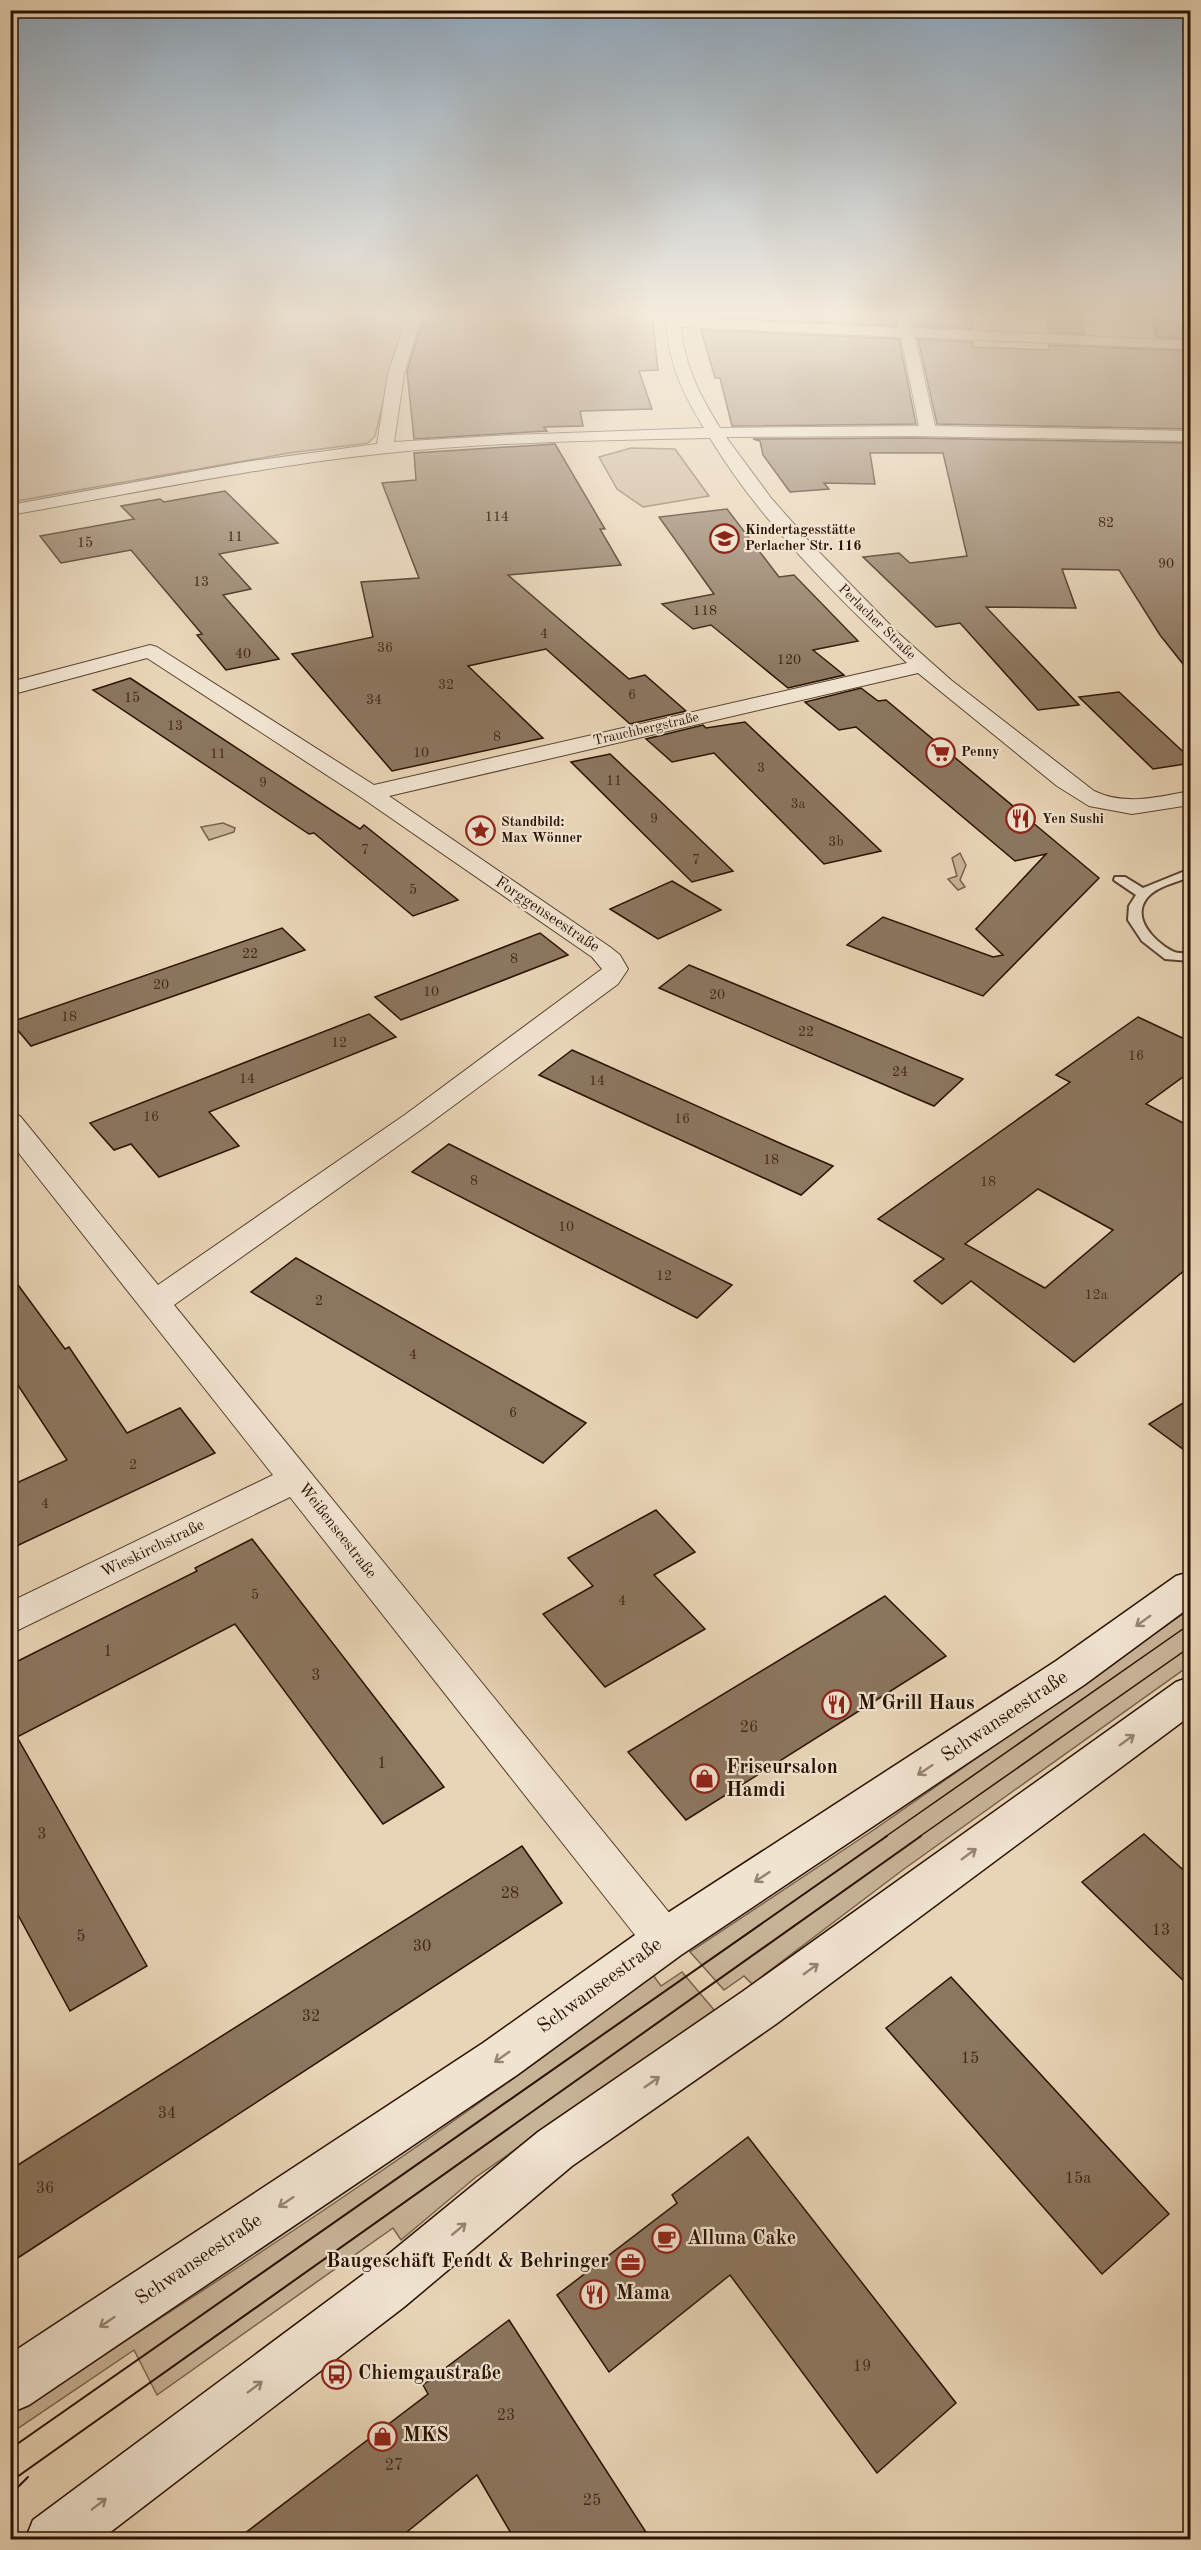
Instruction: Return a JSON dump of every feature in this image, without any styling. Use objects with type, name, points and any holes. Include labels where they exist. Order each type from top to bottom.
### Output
[{"type":"main road","name":"Schwanseestraße","points":[[10,2386],[500,2059],[665,1940],[1070,1673],[1191,1587]]},
{"type":"main road","points":[[52,2540],[386,2289],[555,2149],[759,2008],[1191,1694]]},
{"type":"street","points":[[385,448],[387,433]]},
{"type":"street","points":[[10,510],[285,461],[385,448],[478,441],[688,433]]},
{"type":"street","name":"Perlacher Straße","points":[[715,433],[801,546],[862,610],[923,666],[1090,797],[1124,807],[1191,798]]},
{"type":"street","points":[[1078,433],[1191,436]]},
{"type":"street","name":"Forggenseestraße","points":[[10,688],[150,651],[370,792],[600,952],[611,960],[615,969],[609,978],[416,1120],[154,1303]]},
{"type":"street","name":"Trauchbergstraße","points":[[370,792],[923,666]]},
{"type":"street","name":"Weißenseestraße","points":[[10,1122],[665,1940]]},
{"type":"street","name":"Wieskirchstraße","points":[[10,1618],[296,1479]]},
{"type":"lane","points":[[1191,873],[1157,885],[1143,894],[1136,906],[1135,920],[1147,938],[1170,956],[1191,957]]},
{"type":"lane","points":[[1120,880],[1143,894]]},
{"type":"shaded area","points":[[11,433],[376,433],[368,443],[289,453],[11,502]]},
{"type":"shaded area","points":[[631,448],[675,449],[709,496],[643,507],[617,489],[599,457]]},
{"type":"shaded area","points":[[223,823],[235,828],[234,832],[209,840],[201,827]]},
{"type":"shaded area","points":[[960,853],[966,865],[960,880],[965,887],[958,890],[948,879],[957,876],[952,858]]},
{"type":"shaded area","points":[[1190,1609],[1190,1665],[904,1869],[752,1984],[744,1976],[724,1990],[690,1952],[875,1829]]},
{"type":"shaded area","points":[[682,1972],[715,2011],[476,2177],[401,2240],[393,2228],[157,2395],[134,2350],[11,2433],[11,2415],[417,2147],[653,1975],[661,1986]]},
{"type":"building","points":[[413,433],[514,433],[414,439]]},
{"type":"building","points":[[914,438],[1191,443],[1191,674],[1160,635],[1119,570],[1062,569],[1076,608],[986,607],[1079,705],[1038,710],[960,623],[936,627],[863,557],[899,553],[910,563],[967,556],[943,453],[870,453],[875,484],[824,483],[829,489],[790,492],[763,455],[760,441],[753,439]]},
{"type":"building","points":[[555,444],[605,529],[600,529],[621,565],[508,575],[629,679],[645,675],[686,711],[630,724],[546,649],[468,666],[543,738],[392,771],[292,654],[373,637],[361,582],[419,578],[382,483],[416,480],[414,453]]},
{"type":"building","points":[[225,491],[278,543],[219,554],[251,589],[223,595],[279,659],[226,670],[197,635],[202,634],[131,550],[61,563],[40,536],[134,519],[121,506],[160,499],[164,502]]},
{"type":"building","points":[[727,509],[779,577],[794,575],[858,641],[813,650],[844,675],[788,688],[711,625],[693,629],[662,604],[714,594],[659,517]]},
{"type":"building","points":[[130,678],[360,829],[364,825],[458,900],[413,916],[314,833],[309,834],[93,690]]},
{"type":"building","points":[[861,688],[878,701],[886,700],[1099,878],[983,996],[847,945],[883,917],[993,957],[1003,955],[976,929],[1046,854],[1015,861],[856,727],[839,730],[805,702]]},
{"type":"building","points":[[1119,692],[1191,759],[1191,763],[1153,769],[1079,697]]},
{"type":"building","points":[[745,722],[881,851],[824,864],[714,753],[672,762],[646,739],[703,725],[706,728]]},
{"type":"building","points":[[610,754],[733,871],[692,882],[571,762]]},
{"type":"building","points":[[672,881],[721,910],[658,939],[610,909]]},
{"type":"building","points":[[282,928],[305,950],[31,1046],[11,1022]]},
{"type":"building","points":[[540,933],[568,955],[401,1020],[375,997]]},
{"type":"building","points":[[689,965],[963,1079],[934,1106],[659,988]]},
{"type":"building","points":[[369,1014],[396,1037],[209,1112],[239,1146],[159,1177],[131,1144],[114,1150],[90,1123]]},
{"type":"building","points":[[1138,1017],[1191,1042],[1191,1071],[1146,1104],[1191,1127],[1191,1265],[1074,1362],[971,1281],[942,1304],[914,1281],[944,1259],[878,1219],[1070,1082],[1056,1075]],"holes":[[[1038,1189],[1113,1230],[1045,1288],[965,1244]]]},
{"type":"building","points":[[572,1050],[833,1166],[801,1195],[539,1075]]},
{"type":"building","points":[[449,1144],[732,1285],[697,1318],[412,1172]]},
{"type":"building","points":[[296,1258],[586,1423],[543,1463],[251,1292]]},
{"type":"building","points":[[10,1274],[65,1349],[69,1347],[127,1433],[180,1408],[215,1453],[10,1549],[10,1486],[67,1460],[10,1373]]},
{"type":"building","points":[[1191,1398],[1191,1455],[1149,1424]]},
{"type":"building","points":[[656,1510],[695,1552],[654,1575],[705,1629],[605,1687],[543,1614],[593,1586],[568,1558]]},
{"type":"building","points":[[252,1539],[444,1787],[383,1824],[235,1624],[17,1737],[147,1966],[70,2011],[10,1900],[10,1665],[197,1571],[195,1568]]},
{"type":"building","points":[[885,1596],[946,1656],[686,1820],[628,1752]]},
{"type":"building","points":[[1144,1834],[1191,1877],[1191,1988],[1082,1882]]},
{"type":"building","points":[[522,1846],[562,1903],[10,2263],[10,2170]]},
{"type":"building","points":[[951,1977],[1169,2214],[1102,2274],[886,2028]]},
{"type":"building","points":[[748,2137],[956,2403],[877,2473],[730,2275],[609,2372],[557,2295],[677,2203],[672,2195]]},
{"type":"building","points":[[509,2320],[651,2540],[515,2540],[477,2475],[397,2540],[236,2540],[428,2394],[423,2385]]},
{"type":"tram line","points":[[885,1837],[1190,1624]]},
{"type":"tram line","points":[[919,1837],[1190,1647]]},
{"type":"tram line","points":[[10,2449],[887,1836]]},
{"type":"tram line","points":[[10,2482],[921,1836]]},
{"type":"tram line","points":[[10,2495],[28,2477]]},
{"type":"place","name":"Kindertagesstätte Perlacher Str. 116","points":[[724,538]]},
{"type":"place","name":"Penny","points":[[940,752]]},
{"type":"place","name":"Yen Sushi","points":[[1021,819]]},
{"type":"place","name":"Standbild: Max Wönner","points":[[480,830]]},
{"type":"place","name":"M Grill Haus","points":[[837,1704]]},
{"type":"place","name":"Friseursalon Hamdi","points":[[705,1779]]},
{"type":"place","name":"Alluna Cake","points":[[666,2239]]},
{"type":"place","name":"Baugeschäft Fendt & Behringer","points":[[630,2262]]},
{"type":"place","name":"Mama","points":[[595,2294]]},
{"type":"place","name":"Chiemgaustraße","points":[[337,2374]]},
{"type":"place","name":"MKS","points":[[382,2436]]}]
